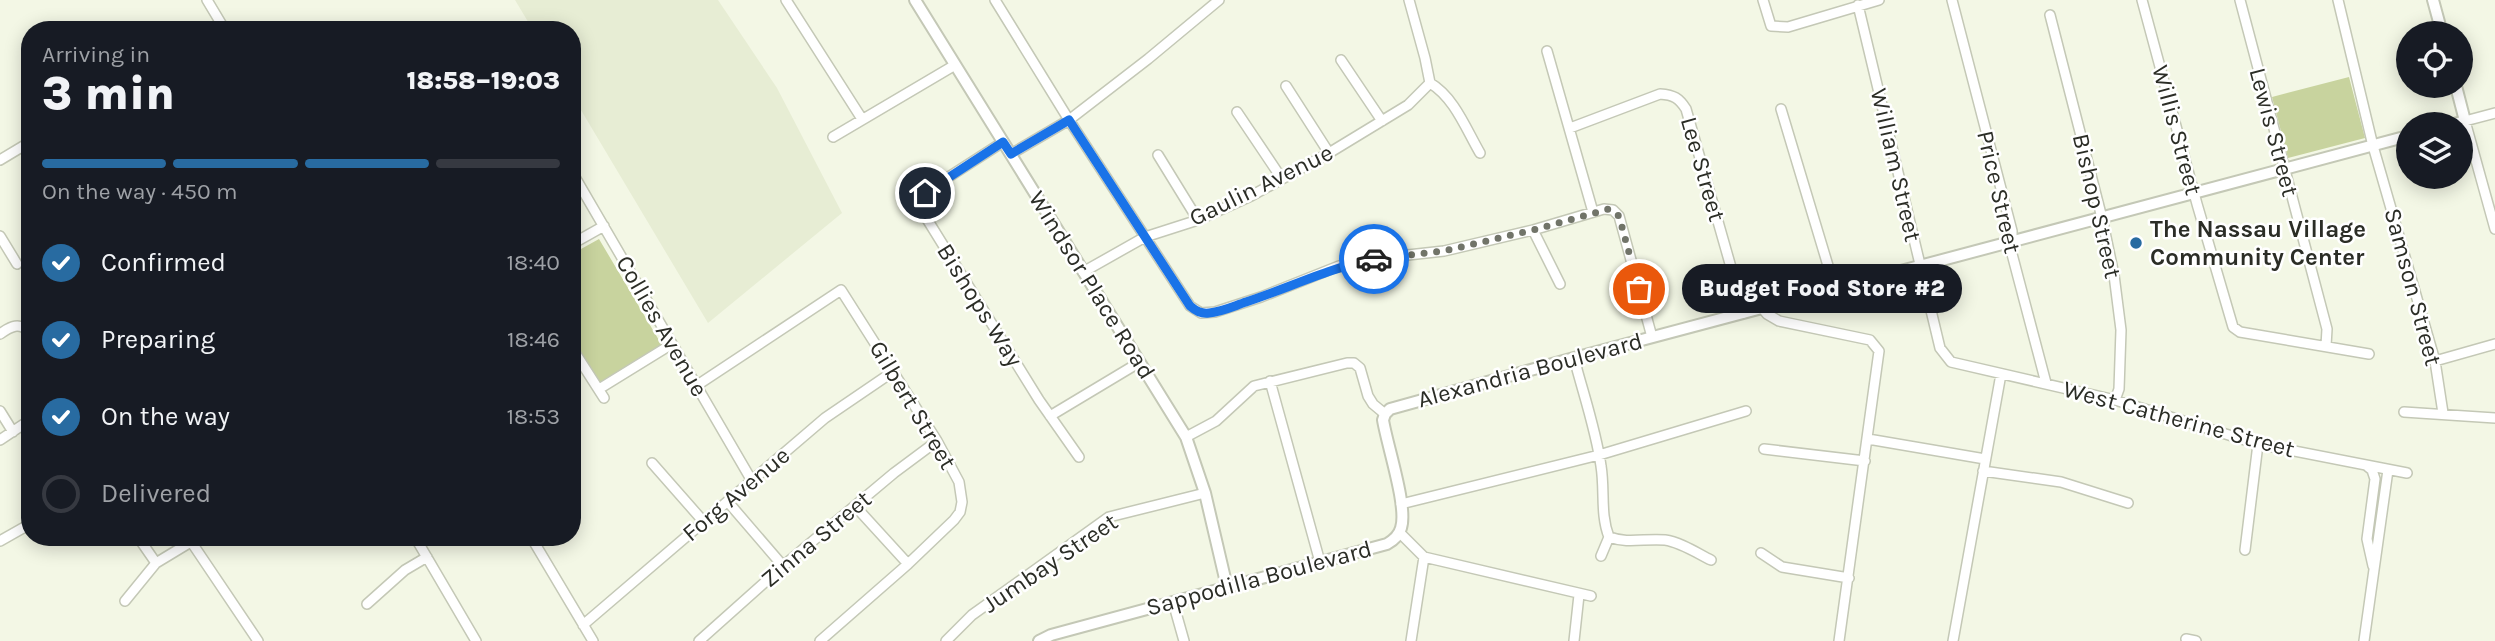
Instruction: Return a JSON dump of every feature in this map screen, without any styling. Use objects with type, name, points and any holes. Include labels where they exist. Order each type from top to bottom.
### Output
[{"type":"street","points":[[206,0],[218,21]]},
{"type":"street","points":[[786,0],[862,118]]},
{"type":"street","name":"Windsor Place Road","points":[[915,0],[1186,437],[1205,493],[1227,587]]},
{"type":"street","points":[[995,0],[1069,120],[1195,311],[1208,314],[1339,267],[1372,259],[1444,251],[1609,209],[1619,216],[1652,337]]},
{"type":"street","points":[[1011,154],[1069,120],[1219,0]]},
{"type":"street","points":[[1409,0],[1426,58],[1430,83],[1440,89],[1480,153]]},
{"type":"street","points":[[1763,0],[1771,26],[1777,28],[1788,27],[1860,3],[1879,0]]},
{"type":"street","name":"Price Street","points":[[1952,0],[2012,231],[2012,254],[2046,383]]},
{"type":"street","name":"Willis Street","points":[[2142,0],[2233,327],[2240,332],[2370,354]]},
{"type":"street","name":"Lewis Street","points":[[2240,0],[2327,329],[2326,346]]},
{"type":"street","name":"Samson Street","points":[[2338,0],[2373,146],[2435,361],[2444,413]]},
{"type":"street","points":[[2433,0],[2439,21]]},
{"type":"street","name":"William Street","points":[[1860,3],[1940,348],[1951,362]]},
{"type":"street","name":"Bishop Street","points":[[2050,15],[2114,275],[2121,330],[2119,389],[2115,400]]},
{"type":"street","points":[[1547,51],[1593,212]]},
{"type":"street","points":[[1341,60],[1382,121]]},
{"type":"street","points":[[833,137],[955,65]]},
{"type":"street","name":"Gaulin Avenue","points":[[1083,272],[1145,237],[1198,220],[1251,196],[1408,105],[1430,83]]},
{"type":"street","points":[[1286,86],[1329,153]]},
{"type":"street","name":"Lee Street","points":[[1570,128],[1660,94],[1679,98],[1686,109],[1745,313]]},
{"type":"street","points":[[1782,109],[1835,289]]},
{"type":"street","points":[[1237,112],[1282,179]]},
{"type":"street","points":[[2473,119],[2495,113]]},
{"type":"street","name":"Alexandria Boulevard","points":[[1385,414],[1404,404],[2396,139]]},
{"type":"street","name":"Bishops Way","points":[[1003,142],[930,189],[922,198],[922,211],[1079,457]]},
{"type":"street","points":[[0,160],[21,147]]},
{"type":"street","points":[[1158,155],[1198,220]]},
{"type":"street","points":[[2473,162],[2495,229]]},
{"type":"street","name":"Collies Avenue","points":[[581,187],[752,481]]},
{"type":"street","points":[[581,239],[604,226]]},
{"type":"street","points":[[1533,230],[1560,284]]},
{"type":"street","points":[[0,236],[18,264]]},
{"type":"street","name":"Gilbert Street","points":[[696,386],[841,290],[937,440],[959,482],[962,492],[960,512],[954,520],[820,641]]},
{"type":"street","points":[[1762,308],[1779,321],[1870,340],[1877,346],[1879,355],[1839,641]]},
{"type":"street","points":[[0,334],[15,325],[21,326]]},
{"type":"street","points":[[581,362],[601,393],[672,344]]},
{"type":"street","points":[[2435,361],[2495,344]]},
{"type":"street","points":[[1574,358],[1602,467],[1609,537],[1601,556]]},
{"type":"street","points":[[1051,416],[1140,362]]},
{"type":"street","name":"West Catherine Street","points":[[1951,362],[2115,400],[2258,444],[2407,473]]},
{"type":"street","points":[[1186,437],[1216,421],[1254,386],[1347,363],[1354,363],[1360,368],[1368,396],[1385,414]]},
{"type":"street","name":"Forg Avenue","points":[[583,625],[825,418],[894,371]]},
{"type":"street","points":[[1953,641],[2001,374]]},
{"type":"street","points":[[1270,381],[1320,562]]},
{"type":"street","points":[[0,411],[13,432]]},
{"type":"street","points":[[1401,505],[1599,454],[1746,411]]},
{"type":"street","points":[[2404,412],[2495,418]]},
{"type":"street","name":"Sappodilla Boulevard","points":[[1039,641],[1051,635],[1387,544],[1400,533],[1402,525],[1401,505],[1383,424],[1385,414]]},
{"type":"street","points":[[0,440],[21,426]]},
{"type":"street","points":[[1868,439],[1985,459]]},
{"type":"street","name":"Zinna Street","points":[[705,639],[783,566],[937,440]]},
{"type":"street","points":[[2245,550],[2258,444]]},
{"type":"street","points":[[1764,449],[1865,461]]},
{"type":"street","points":[[652,463],[703,521]]},
{"type":"street","points":[[2364,464],[2372,470],[2375,479],[2367,538],[2373,568]]},
{"type":"street","points":[[2364,641],[2388,470]]},
{"type":"street","points":[[1983,471],[2061,482],[2128,503]]},
{"type":"street","name":"Jumbay Street","points":[[947,641],[972,615],[1109,517],[1205,493]]},
{"type":"street","points":[[728,502],[783,566]]},
{"type":"street","points":[[855,506],[908,564]]},
{"type":"street","points":[[0,541],[21,529]]},
{"type":"street","points":[[1400,533],[1424,557],[1591,596]]},
{"type":"street","points":[[1609,537],[1625,541],[1674,542],[1710,560]]},
{"type":"street","points":[[144,546],[156,563]]},
{"type":"street","points":[[125,601],[156,563],[186,546]]},
{"type":"street","points":[[200,546],[258,641]]},
{"type":"street","points":[[420,546],[476,641]]},
{"type":"street","points":[[536,546],[593,641]]},
{"type":"street","points":[[1761,553],[1782,567],[1849,578]]},
{"type":"street","points":[[367,604],[405,570],[427,557]]},
{"type":"street","points":[[1399,641],[1411,639],[1424,557]]},
{"type":"street","points":[[1574,641],[1579,595]]},
{"type":"street","points":[[1173,602],[1184,641]]},
{"type":"shaded area","points":[[515,0],[718,0],[777,88],[842,213],[708,323],[581,110],[581,21],[528,21]]},
{"type":"green space","points":[[2349,77],[2365,138],[2288,158],[2272,97]]},
{"type":"green space","points":[[599,239],[663,347],[599,385],[581,355],[581,249]]},
{"type":"way so far","points":[[1374,259],[1444,251],[1609,209],[1619,216],[1639,289]]},
{"type":"place","name":"The Nassau Village Community Center","points":[[2136,243]]},
{"type":"place","name":"Budget Food Store #2","points":[[1639,289]]},
{"type":"route","points":[[925,193],[1003,142],[1011,154],[1069,120],[1195,311],[1208,314],[1215,312],[1339,267],[1374,259]]}]
